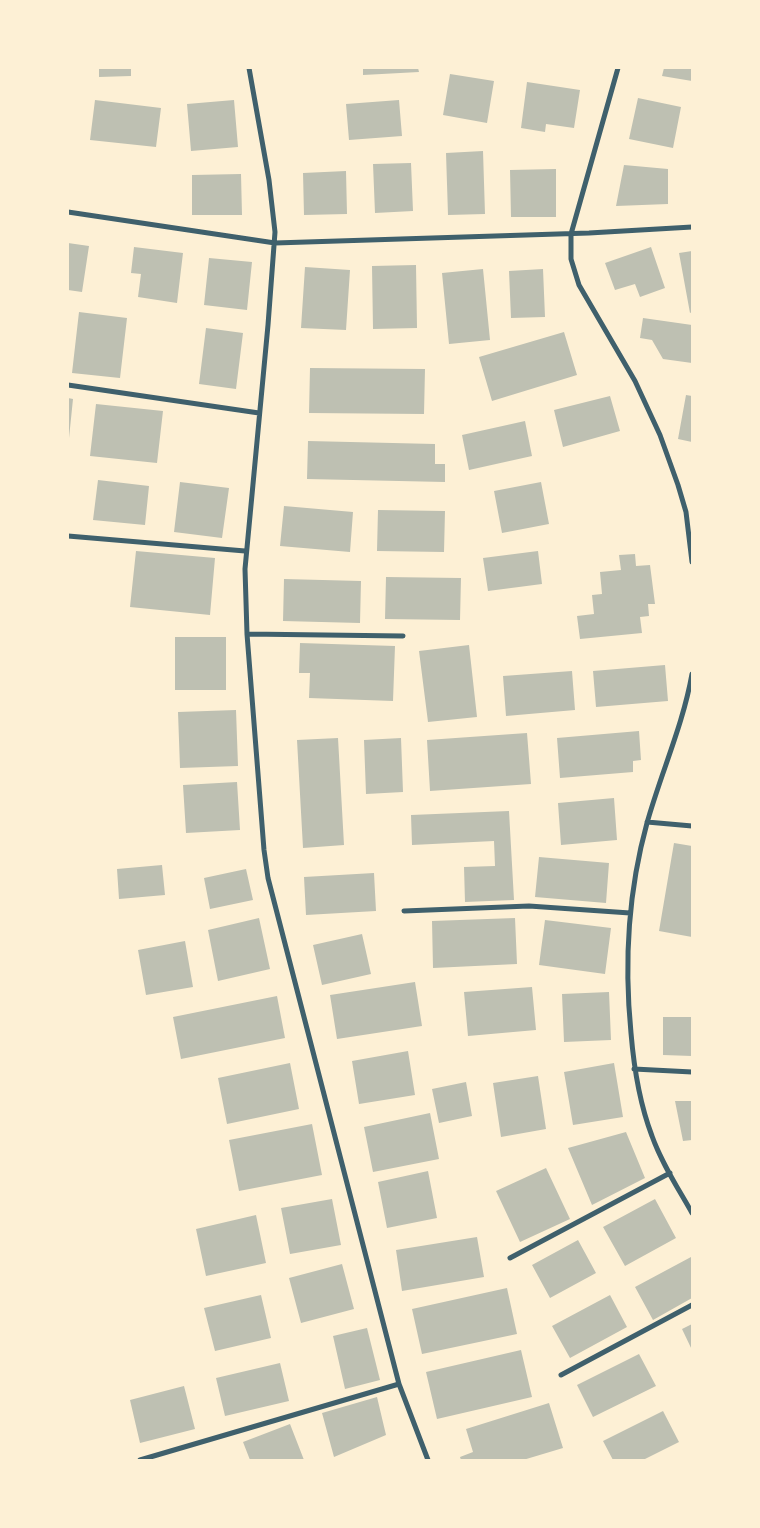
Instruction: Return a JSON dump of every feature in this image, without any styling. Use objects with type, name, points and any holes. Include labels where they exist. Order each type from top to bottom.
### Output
[{"type":"street","points":[[249,68],[272,202],[275,243],[245,551],[247,634],[264,850],[268,878],[399,1384],[428,1460]]},
{"type":"street","points":[[618,68],[571,234],[571,259],[579,285],[635,382],[660,435],[686,512],[692,562]]},
{"type":"street","points":[[68,212],[275,243],[571,234],[692,227]]},
{"type":"street","points":[[68,385],[259,413]]},
{"type":"street","points":[[68,536],[245,551]]},
{"type":"street","points":[[247,634],[404,636]]},
{"type":"street","points":[[692,674],[686,703],[647,822],[630,913],[627,957],[634,1069],[639,1093],[658,1150],[692,1214]]},
{"type":"street","points":[[647,822],[692,826]]},
{"type":"street","points":[[404,911],[529,906],[630,913]]},
{"type":"street","points":[[634,1069],[692,1072]]},
{"type":"street","points":[[510,1258],[670,1174]]},
{"type":"street","points":[[561,1375],[692,1305]]},
{"type":"street","points":[[140,1460],[399,1384]]},
{"type":"building","points":[[99,68],[131,68],[131,76],[99,77]]},
{"type":"building","points":[[363,68],[418,68],[419,72],[363,75]]},
{"type":"building","points":[[664,68],[692,68],[692,81],[662,76]]},
{"type":"building","points":[[450,74],[494,81],[487,123],[443,115]]},
{"type":"building","points":[[527,82],[580,90],[574,128],[546,124],[545,132],[521,128]]},
{"type":"building","points":[[638,98],[681,107],[673,148],[629,139]]},
{"type":"building","points":[[95,100],[161,108],[156,147],[90,140]]},
{"type":"building","points":[[234,100],[238,147],[191,151],[187,104]]},
{"type":"building","points":[[399,100],[402,136],[349,140],[346,104]]},
{"type":"building","points":[[483,151],[485,214],[448,215],[446,153]]},
{"type":"building","points":[[411,163],[413,211],[375,213],[373,164]]},
{"type":"building","points":[[624,165],[668,169],[668,204],[616,206]]},
{"type":"building","points":[[556,169],[556,217],[511,217],[510,170]]},
{"type":"building","points":[[346,171],[347,214],[304,215],[303,173]]},
{"type":"building","points":[[241,174],[242,215],[192,215],[192,175]]},
{"type":"building","points":[[68,243],[89,246],[82,292],[68,290]]},
{"type":"building","points":[[134,247],[183,253],[177,303],[138,297],[141,274],[131,273]]},
{"type":"building","points":[[651,247],[665,288],[640,297],[635,284],[615,290],[605,263]]},
{"type":"building","points":[[692,251],[692,312],[690,313],[679,253]]},
{"type":"building","points":[[209,258],[252,262],[247,310],[204,305]]},
{"type":"building","points":[[416,265],[417,328],[373,329],[372,266]]},
{"type":"building","points":[[305,267],[350,270],[346,330],[301,328]]},
{"type":"building","points":[[483,269],[490,340],[449,344],[442,273]]},
{"type":"building","points":[[543,269],[545,317],[511,318],[509,271]]},
{"type":"building","points":[[79,312],[127,318],[120,378],[72,373]]},
{"type":"building","points":[[643,318],[692,325],[692,363],[663,359],[652,340],[640,338]]},
{"type":"building","points":[[206,328],[243,333],[236,389],[199,384]]},
{"type":"building","points":[[564,332],[577,375],[492,401],[479,357]]},
{"type":"building","points":[[310,368],[425,369],[424,414],[309,413]]},
{"type":"building","points":[[686,395],[692,396],[692,442],[678,439]]},
{"type":"building","points":[[610,396],[620,431],[563,447],[554,410]]},
{"type":"building","points":[[68,398],[73,399],[69,438],[68,438]]},
{"type":"building","points":[[96,404],[163,411],[157,463],[90,456]]},
{"type":"building","points":[[525,421],[532,456],[469,470],[462,435]]},
{"type":"building","points":[[308,441],[435,444],[435,464],[445,464],[445,482],[307,479]]},
{"type":"building","points":[[98,480],[149,486],[145,525],[93,520]]},
{"type":"building","points":[[180,482],[229,488],[222,538],[174,532]]},
{"type":"building","points":[[541,482],[549,524],[502,533],[494,491]]},
{"type":"building","points":[[284,506],[353,512],[350,552],[280,546]]},
{"type":"building","points":[[378,510],[445,511],[444,552],[377,551]]},
{"type":"building","points":[[136,551],[215,558],[210,615],[130,607]]},
{"type":"building","points":[[538,551],[542,584],[488,591],[483,558]]},
{"type":"building","points":[[635,554],[636,566],[650,565],[655,604],[648,604],[649,616],[640,617],[642,633],[580,639],[577,616],[594,614],[592,595],[602,594],[600,572],[621,570],[619,555]]},
{"type":"building","points":[[386,577],[461,578],[460,620],[385,619]]},
{"type":"building","points":[[284,579],[361,581],[360,623],[283,621]]},
{"type":"building","points":[[175,637],[226,637],[226,690],[175,690]]},
{"type":"building","points":[[300,643],[395,646],[393,701],[309,698],[310,673],[299,673]]},
{"type":"building","points":[[469,645],[477,717],[428,722],[419,651]]},
{"type":"building","points":[[665,665],[668,701],[596,707],[593,671]]},
{"type":"building","points":[[572,671],[575,710],[506,716],[503,676]]},
{"type":"building","points":[[236,710],[238,766],[180,768],[178,712]]},
{"type":"building","points":[[639,731],[641,760],[633,761],[633,772],[560,778],[557,738]]},
{"type":"building","points":[[527,733],[531,784],[430,791],[427,740]]},
{"type":"building","points":[[338,738],[344,845],[303,848],[297,740]]},
{"type":"building","points":[[401,738],[403,792],[366,794],[364,740]]},
{"type":"building","points":[[237,782],[240,830],[186,833],[183,785]]},
{"type":"building","points":[[614,798],[617,840],[561,845],[558,803]]},
{"type":"building","points":[[509,811],[514,900],[465,902],[464,867],[495,866],[494,841],[412,845],[411,815]]},
{"type":"building","points":[[674,843],[692,846],[692,937],[659,931]]},
{"type":"building","points":[[539,857],[609,863],[606,903],[535,897]]},
{"type":"building","points":[[162,865],[165,895],[119,899],[117,869]]},
{"type":"building","points":[[246,869],[253,900],[210,909],[204,878]]},
{"type":"building","points":[[374,873],[376,911],[306,915],[304,877]]},
{"type":"building","points":[[259,918],[270,969],[218,981],[208,930]]},
{"type":"building","points":[[515,918],[517,964],[433,968],[432,921]]},
{"type":"building","points":[[545,920],[611,928],[605,974],[539,965]]},
{"type":"building","points":[[362,934],[371,974],[322,985],[313,945]]},
{"type":"building","points":[[185,941],[193,987],[146,995],[138,950]]},
{"type":"building","points":[[415,982],[422,1026],[337,1039],[330,995]]},
{"type":"building","points":[[532,987],[536,1030],[468,1036],[464,992]]},
{"type":"building","points":[[609,992],[611,1040],[564,1042],[562,994]]},
{"type":"building","points":[[277,996],[285,1038],[181,1059],[173,1017]]},
{"type":"building","points":[[663,1017],[692,1017],[692,1056],[663,1055]]},
{"type":"building","points":[[408,1051],[415,1095],[359,1104],[352,1061]]},
{"type":"building","points":[[290,1063],[299,1109],[227,1124],[218,1078]]},
{"type":"building","points":[[614,1063],[623,1117],[573,1125],[564,1072]]},
{"type":"building","points":[[538,1076],[546,1129],[501,1137],[493,1083]]},
{"type":"building","points":[[466,1082],[472,1116],[439,1123],[432,1089]]},
{"type":"building","points":[[675,1101],[692,1101],[692,1140],[683,1141]]},
{"type":"building","points":[[430,1113],[439,1159],[373,1172],[364,1127]]},
{"type":"building","points":[[312,1124],[322,1175],[239,1191],[229,1140]]},
{"type":"building","points":[[626,1132],[645,1178],[592,1205],[568,1148]]},
{"type":"building","points":[[546,1168],[570,1219],[520,1242],[496,1191]]},
{"type":"building","points":[[428,1171],[437,1218],[387,1228],[378,1182]]},
{"type":"building","points":[[332,1199],[341,1245],[290,1254],[281,1208]]},
{"type":"building","points":[[655,1199],[676,1238],[625,1266],[603,1227]]},
{"type":"building","points":[[256,1215],[266,1263],[206,1276],[196,1229]]},
{"type":"building","points":[[477,1237],[484,1277],[402,1291],[396,1250]]},
{"type":"building","points":[[578,1240],[596,1273],[550,1298],[532,1265]]},
{"type":"building","points":[[691,1257],[692,1298],[653,1320],[635,1287]]},
{"type":"building","points":[[342,1264],[354,1309],[301,1323],[289,1278]]},
{"type":"building","points":[[507,1288],[517,1334],[422,1354],[412,1309]]},
{"type":"building","points":[[261,1295],[271,1338],[215,1351],[204,1308]]},
{"type":"building","points":[[610,1295],[627,1327],[570,1358],[552,1326]]},
{"type":"building","points":[[692,1324],[692,1350],[682,1329]]},
{"type":"building","points":[[367,1328],[380,1380],[345,1389],[333,1336]]},
{"type":"building","points":[[521,1350],[532,1397],[437,1419],[426,1372]]},
{"type":"building","points":[[639,1354],[656,1386],[593,1417],[577,1385]]},
{"type":"building","points":[[280,1363],[289,1401],[225,1416],[216,1378]]},
{"type":"building","points":[[184,1386],[195,1429],[140,1443],[130,1400]]},
{"type":"building","points":[[377,1397],[386,1435],[334,1457],[322,1413]]},
{"type":"building","points":[[549,1403],[563,1448],[523,1460],[461,1460],[460,1457],[473,1452],[466,1429]]},
{"type":"building","points":[[663,1411],[679,1442],[643,1460],[613,1460],[603,1441]]},
{"type":"building","points":[[290,1424],[304,1460],[250,1460],[243,1442]]}]
